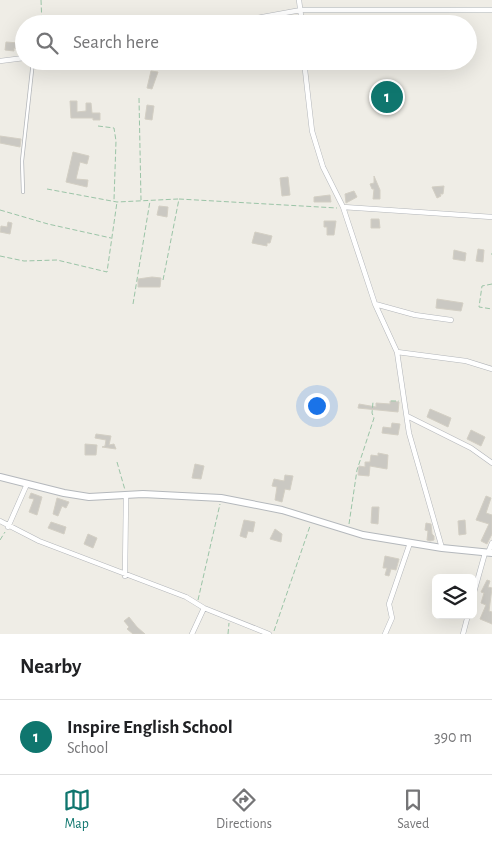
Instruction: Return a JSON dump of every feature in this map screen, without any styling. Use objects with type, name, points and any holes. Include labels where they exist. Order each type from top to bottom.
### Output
[{"type":"street","points":[[299,0],[301,15]]},
{"type":"street","points":[[273,15],[301,10],[492,10]]},
{"type":"street","points":[[0,61],[15,59]]},
{"type":"street","points":[[305,70],[312,131],[323,166],[343,208],[375,304],[397,352],[409,433],[442,548]]},
{"type":"street","points":[[343,208],[492,217]]},
{"type":"street","points":[[375,304],[416,315],[451,320]]},
{"type":"street","points":[[397,352],[466,361],[492,369]]},
{"type":"street","points":[[407,416],[430,425],[471,448],[492,463]]},
{"type":"street","points":[[0,476],[27,484],[89,496],[143,494],[221,498],[312,518],[363,535],[442,548],[488,553]]},
{"type":"street","points":[[8,527],[27,484]]},
{"type":"street","points":[[125,576],[126,496]]},
{"type":"street","points":[[0,521],[8,527],[125,576],[186,598],[204,608],[271,634]]},
{"type":"street","points":[[385,634],[392,618],[389,604],[410,543]]},
{"type":"street","points":[[477,585],[492,543]]},
{"type":"street","points":[[192,634],[204,608]]},
{"type":"street","points":[[463,634],[467,619]]},
{"type":"lane","points":[[23,192],[22,161],[32,70]]},
{"type":"path","points":[[42,0],[42,15]]},
{"type":"path","points":[[139,98],[141,201]]},
{"type":"path","points":[[98,126],[114,128],[116,141],[114,201]]},
{"type":"path","points":[[47,189],[118,202],[150,200],[157,202],[179,199],[343,208]]},
{"type":"path","points":[[163,280],[179,199]]},
{"type":"path","points":[[133,304],[150,200]]},
{"type":"path","points":[[0,256],[24,261],[57,260],[107,272],[118,202]]},
{"type":"path","points":[[0,210],[48,224],[112,238]]},
{"type":"path","points":[[492,284],[482,286],[480,307],[492,308]]},
{"type":"path","points":[[391,401],[405,401]]},
{"type":"path","points":[[348,529],[357,470],[374,418],[372,413],[373,402]]},
{"type":"path","points":[[116,462],[126,496]]},
{"type":"path","points":[[197,604],[221,498]]},
{"type":"path","points":[[271,634],[312,518]]},
{"type":"path","points":[[0,540],[8,527]]},
{"type":"path","points":[[228,634],[229,618]]},
{"type":"building","points":[[6,42],[15,43],[14,51],[5,50]]},
{"type":"building","points":[[151,71],[158,72],[152,89],[147,88]]},
{"type":"building","points":[[70,101],[77,101],[77,112],[86,111],[86,103],[91,103],[92,113],[100,113],[100,120],[93,120],[93,118],[71,118]]},
{"type":"building","points":[[147,105],[154,106],[152,120],[145,119]]},
{"type":"building","points":[[0,136],[21,139],[20,147],[0,143]]},
{"type":"building","points":[[73,152],[89,156],[87,164],[80,162],[76,179],[88,180],[87,187],[66,182]]},
{"type":"building","points":[[374,176],[380,190],[380,199],[373,199],[374,189],[372,189],[370,184],[374,183]]},
{"type":"building","points":[[288,177],[290,195],[282,196],[280,178]]},
{"type":"building","points":[[444,186],[443,194],[440,194],[441,196],[437,198],[432,187]]},
{"type":"building","points":[[354,191],[357,197],[346,203],[345,194]]},
{"type":"building","points":[[330,195],[331,202],[314,202],[314,197]]},
{"type":"building","points":[[159,206],[168,207],[167,217],[157,215]]},
{"type":"building","points":[[371,219],[379,219],[380,228],[371,228]]},
{"type":"building","points":[[324,221],[336,221],[334,235],[327,235],[327,227],[324,227]]},
{"type":"building","points":[[8,222],[12,223],[10,234],[0,232],[1,226],[7,227]]},
{"type":"building","points":[[255,232],[272,236],[270,243],[267,243],[267,246],[252,243]]},
{"type":"building","points":[[478,249],[484,250],[483,262],[476,261]]},
{"type":"building","points":[[454,250],[466,253],[465,261],[453,259]]},
{"type":"building","points":[[161,278],[160,287],[138,287],[138,279]]},
{"type":"building","points":[[437,299],[463,303],[461,311],[436,308]]},
{"type":"building","points":[[390,401],[399,402],[398,412],[358,408],[359,404],[376,407],[376,403],[390,404]]},
{"type":"building","points":[[430,409],[451,418],[448,427],[427,417]]},
{"type":"building","points":[[392,423],[400,424],[398,435],[382,433],[383,427],[391,428]]},
{"type":"building","points":[[471,430],[485,437],[481,446],[467,439]]},
{"type":"building","points":[[96,434],[111,436],[109,445],[114,444],[116,449],[102,447],[105,446],[106,440],[95,438]]},
{"type":"building","points":[[85,444],[97,445],[96,455],[85,455]]},
{"type":"building","points":[[378,453],[388,455],[387,469],[370,466],[369,476],[358,475],[359,466],[365,467],[365,462],[370,462],[371,455],[378,456]]},
{"type":"building","points":[[195,464],[204,466],[201,479],[192,478]]},
{"type":"building","points":[[285,475],[293,476],[290,490],[285,489],[282,502],[275,500],[277,487],[272,486],[274,479],[284,481]]},
{"type":"building","points":[[31,493],[42,497],[37,515],[29,512],[34,499],[29,498]]},
{"type":"building","points":[[486,496],[491,498],[486,513],[492,515],[492,534],[487,544],[481,541],[489,524],[476,520]]},
{"type":"building","points":[[57,498],[69,502],[66,508],[62,506],[58,516],[53,514]]},
{"type":"building","points":[[372,507],[379,507],[378,524],[371,523]]},
{"type":"building","points":[[244,520],[255,522],[253,532],[248,531],[246,538],[240,536]]},
{"type":"building","points":[[465,520],[466,534],[459,535],[458,521]]},
{"type":"building","points":[[51,522],[66,527],[64,534],[48,528]]},
{"type":"building","points":[[426,523],[431,524],[434,540],[427,540],[428,531],[425,530]]},
{"type":"building","points":[[275,529],[282,534],[281,542],[270,539]]},
{"type":"building","points":[[88,534],[97,538],[93,548],[84,544]]},
{"type":"building","points":[[385,556],[399,559],[396,570],[391,569],[389,576],[385,575],[387,568],[383,568]]},
{"type":"building","points":[[487,580],[490,581],[488,587],[492,588],[489,611],[492,612],[492,624],[480,619],[486,605],[481,603],[484,593],[481,592]]},
{"type":"building","points":[[129,617],[145,634],[133,634],[127,629],[129,627],[124,621]]},
{"type":"place","name":"Inspire English School","points":[[387,97]]}]
